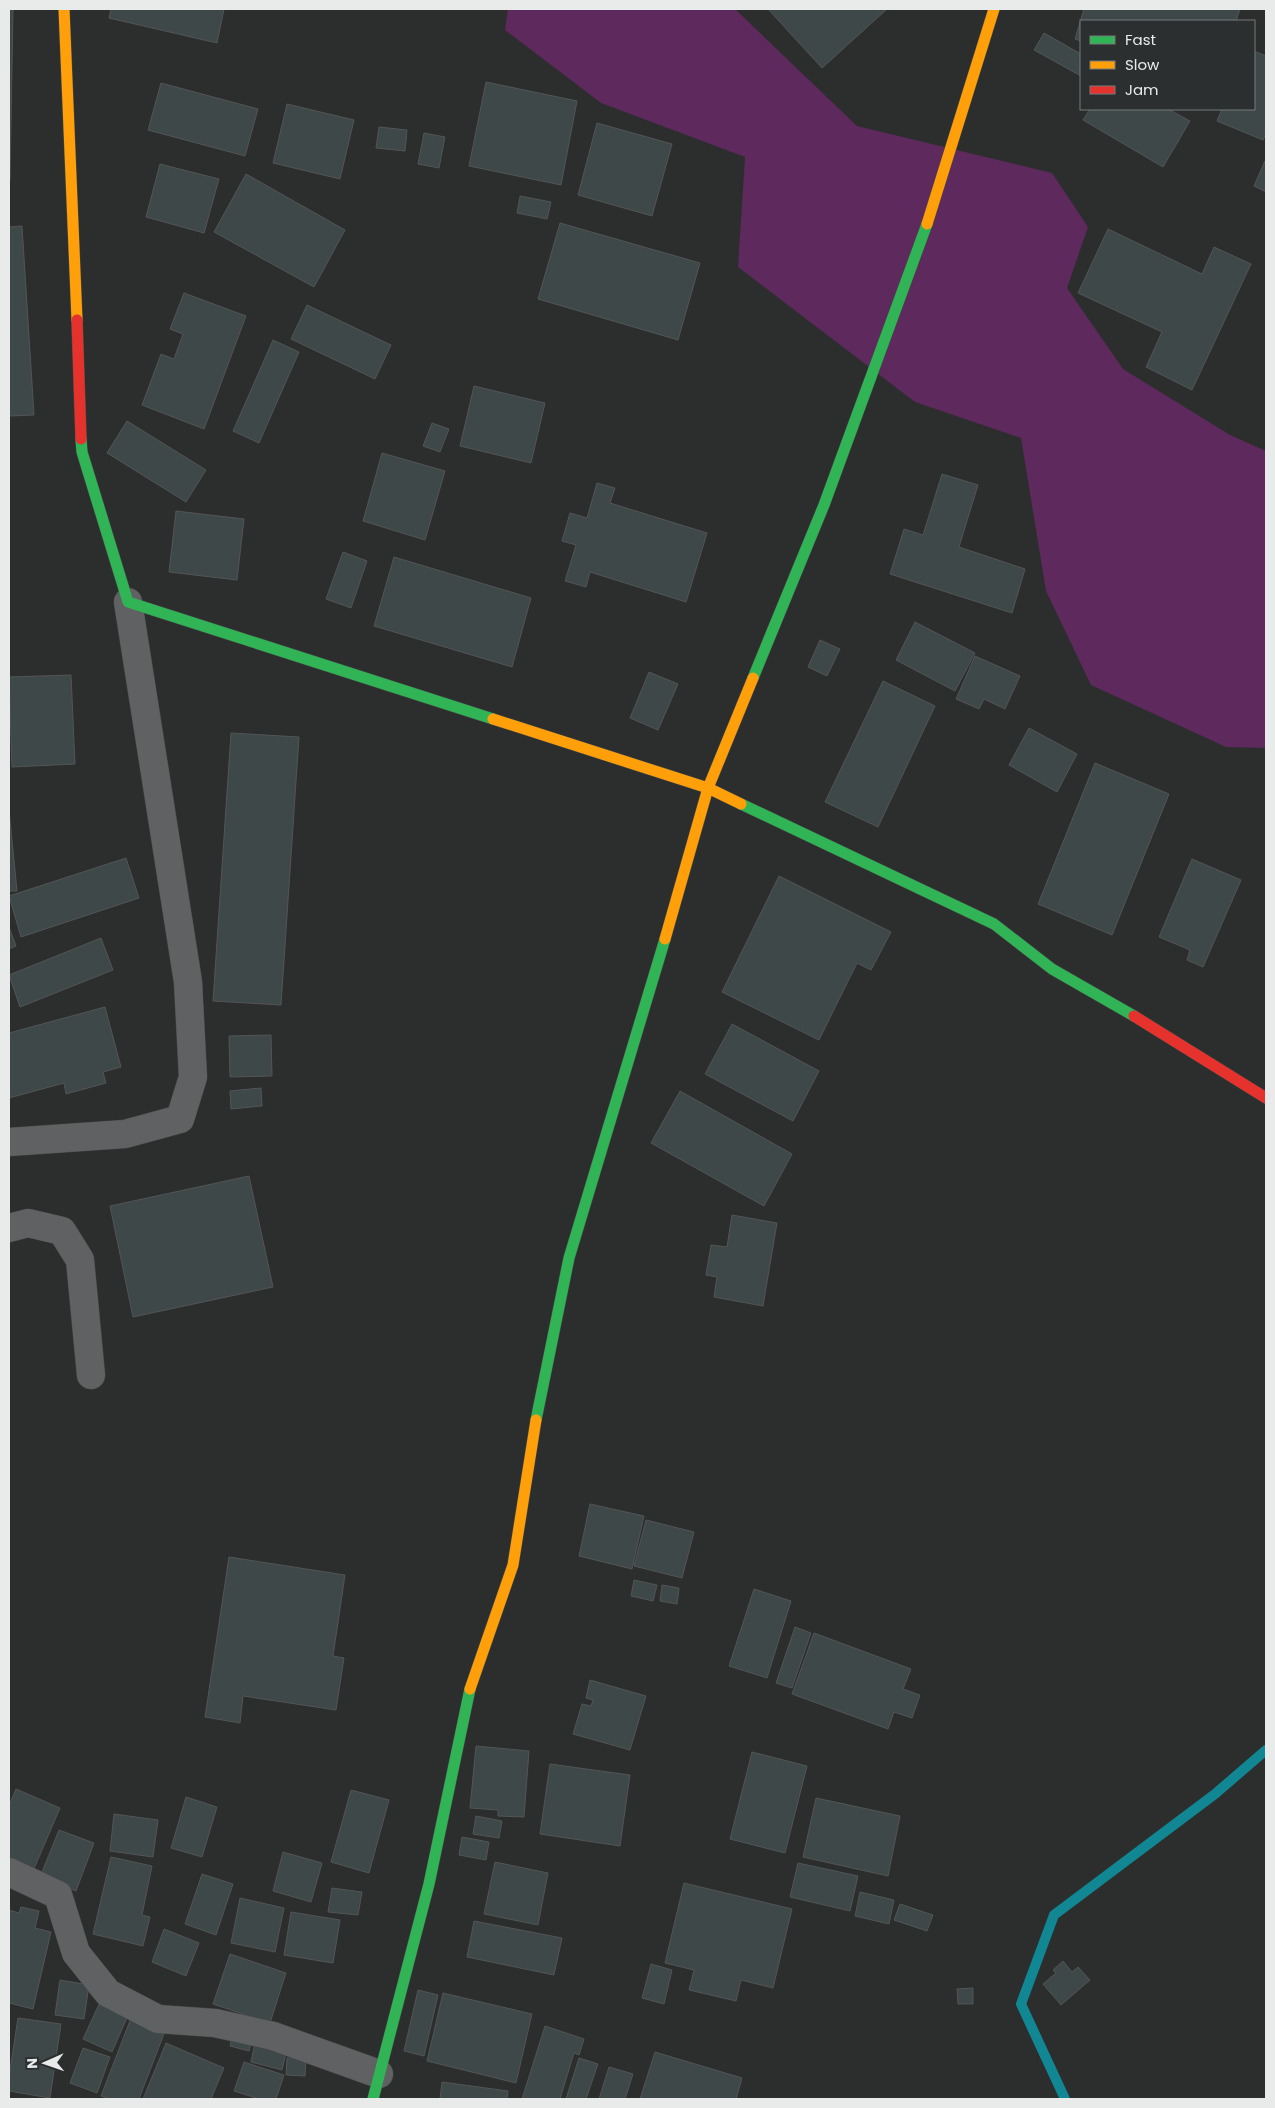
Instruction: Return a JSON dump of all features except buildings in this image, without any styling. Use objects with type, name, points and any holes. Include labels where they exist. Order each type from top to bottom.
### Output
[{"type":"street","points":[[9,1142],[125,1134],[180,1119],[193,1077],[188,982],[128,602],[82,452],[64,9]]},
{"type":"street","points":[[9,1872],[58,1895],[76,1953],[108,1993],[158,2018],[215,2023],[273,2036],[376,2087],[429,1884],[467,1698],[513,1565],[537,1410],[570,1258],[652,986],[708,788],[824,505],[917,256],[994,9]]},
{"type":"street","points":[[128,602],[708,788],[994,924],[1052,970],[1144,1022],[1266,1098]]},
{"type":"street","points":[[9,1228],[28,1223],[62,1231],[80,1260],[91,1375]]},
{"type":"shaded area","points":[[508,9],[735,9],[857,126],[1052,173],[1088,227],[1067,288],[1123,369],[1230,435],[1266,451],[1266,748],[1226,747],[1091,685],[1046,591],[1021,438],[915,402],[738,267],[745,157],[601,103],[505,30]]},
{"type":"waterway","points":[[1065,2099],[1021,2004],[1054,1915],[1215,1794],[1266,1750]]},
{"type":"traffic: fast","points":[[753,678],[824,505],[927,224]]},
{"type":"traffic: fast","points":[[81,439],[82,452],[128,602],[493,719]]},
{"type":"traffic: fast","points":[[741,804],[994,924],[1052,969],[1134,1016]]},
{"type":"traffic: fast","points":[[536,1420],[569,1258],[665,939]]},
{"type":"traffic: fast","points":[[373,2099],[429,1884],[470,1689]]},
{"type":"traffic: slow","points":[[64,9],[77,320]]},
{"type":"traffic: slow","points":[[927,224],[994,9]]},
{"type":"traffic: slow","points":[[665,939],[708,788],[753,678]]},
{"type":"traffic: slow","points":[[493,719],[708,788],[741,804]]},
{"type":"traffic: slow","points":[[470,1689],[513,1565],[536,1420]]},
{"type":"traffic: jam","points":[[77,320],[81,439]]},
{"type":"traffic: jam","points":[[1134,1016],[1266,1098]]}]
